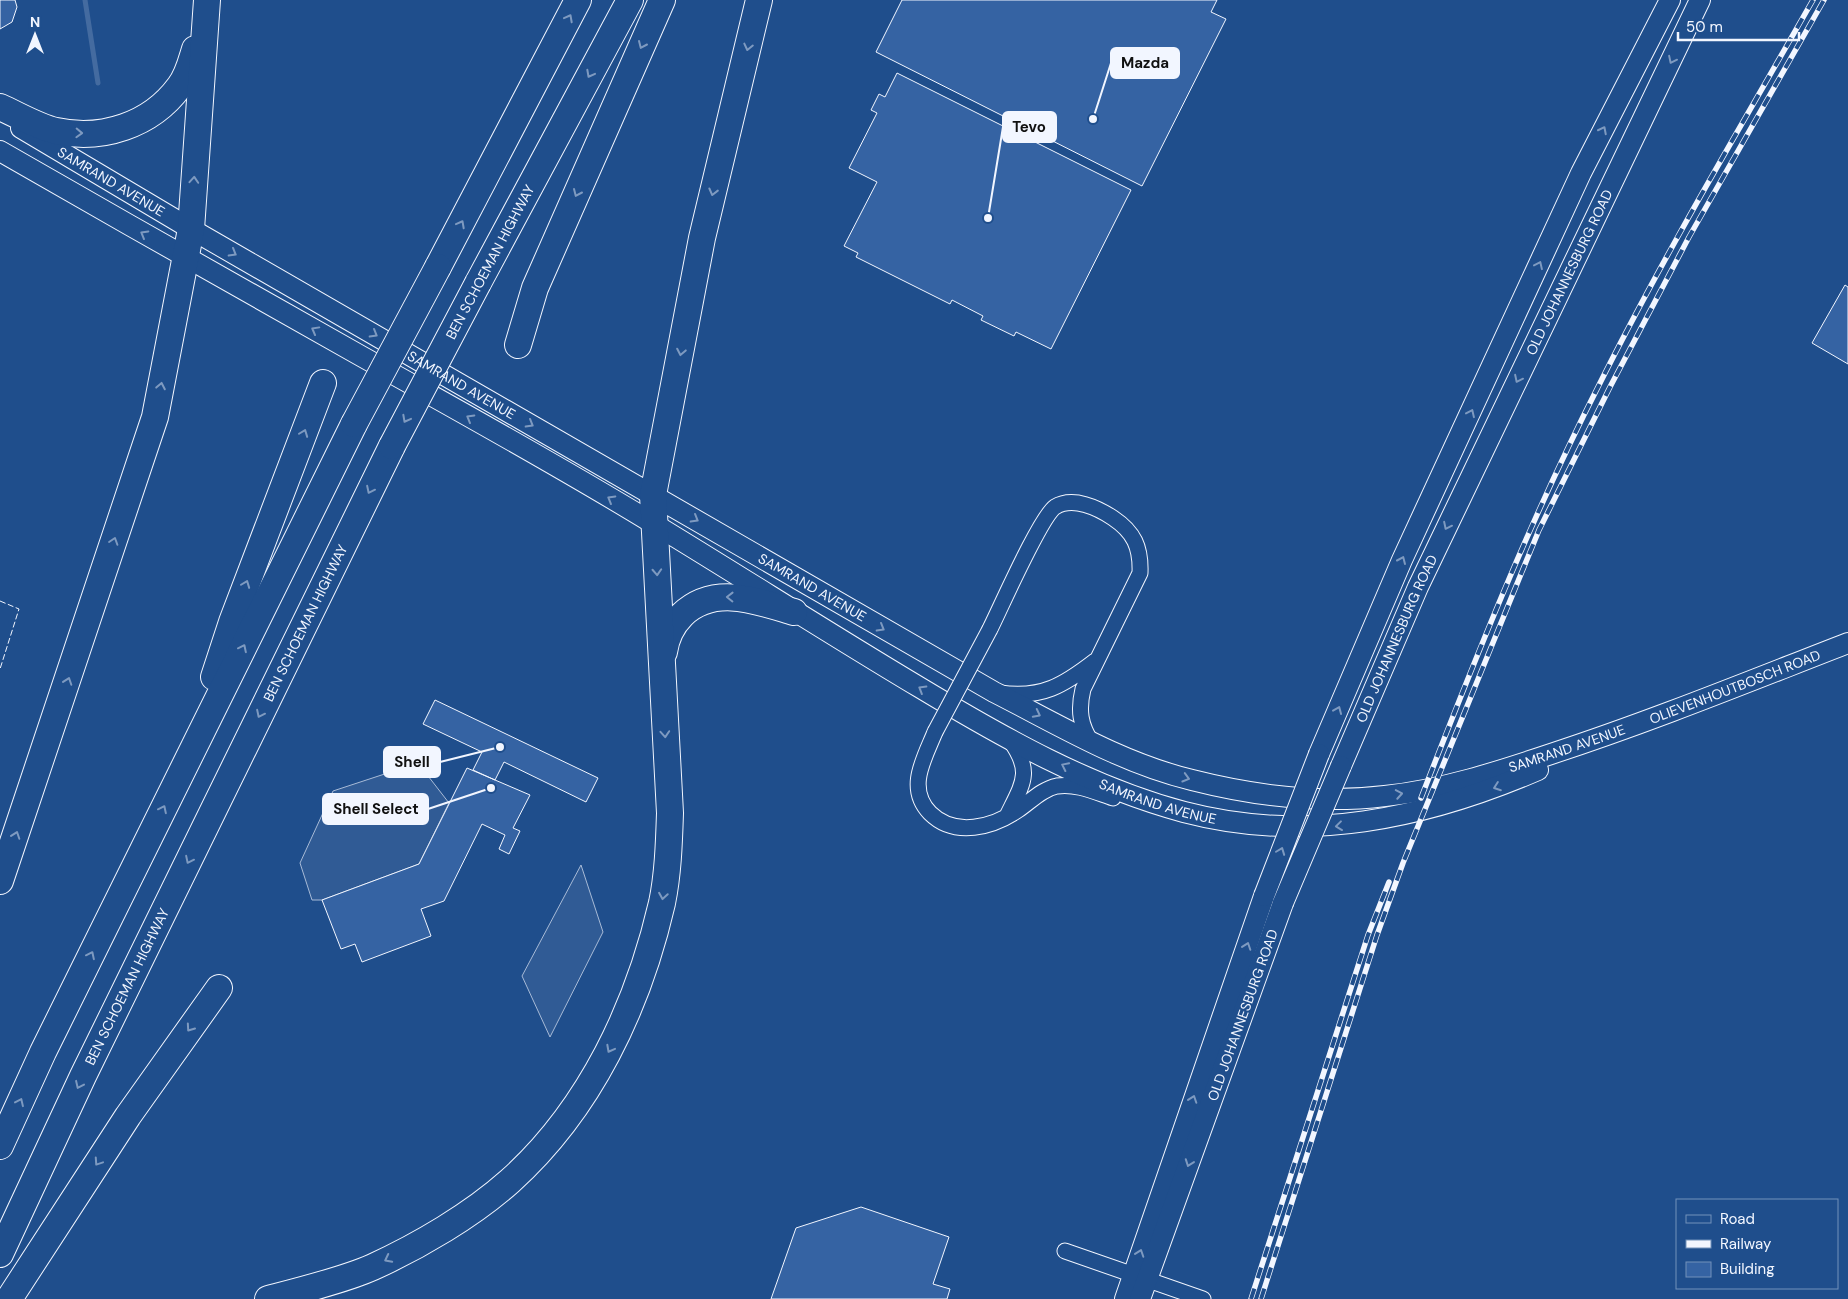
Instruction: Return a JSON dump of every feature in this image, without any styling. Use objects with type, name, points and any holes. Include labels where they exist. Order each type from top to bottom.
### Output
[{"type":"highway","points":[[0,1146],[43,1052],[354,424],[578,0]]},
{"type":"highway","name":"BEN SCHOEMAN HIGHWAY","points":[[0,1254],[83,1076],[392,446],[630,0]]},
{"type":"highway","points":[[518,345],[535,288],[662,0]]},
{"type":"highway","points":[[268,1299],[372,1268],[432,1237],[510,1181],[547,1142],[581,1098],[609,1051],[628,1012],[643,971],[662,902],[668,856],[670,813],[653,495],[702,238],[759,0]]},
{"type":"highway","points":[[0,107],[55,131],[96,133],[118,130],[137,122],[155,111],[180,86],[189,68],[207,7]]},
{"type":"highway","points":[[0,881],[155,417],[191,229],[207,7]]},
{"type":"highway","points":[[186,763],[232,622],[323,383]]},
{"type":"highway","points":[[661,669],[666,640],[676,621],[691,606],[709,599],[728,596],[749,599],[794,612]]},
{"type":"highway","points":[[9,1299],[128,1116],[218,988]]},
{"type":"main road","name":"OLD JOHANNESBURG ROAD","points":[[1140,1299],[1140,1277],[1264,896],[1319,754],[1402,560],[1577,182],[1670,0]]},
{"type":"main road","name":"OLD JOHANNESBURG ROAD","points":[[1125,1299],[1140,1277],[1283,903],[1418,587],[1700,0]]},
{"type":"main road","name":"SAMRAND AVENUE","points":[[0,115],[191,229],[994,692],[1093,744],[1140,764],[1190,780],[1288,798],[1384,796],[1446,786],[1621,731]]},
{"type":"main road","name":"SAMRAND AVENUE","points":[[0,151],[653,523],[794,612],[984,726],[1108,787],[1185,813],[1277,828],[1332,827],[1392,818],[1462,799],[1514,781],[1621,731]]},
{"type":"main road","name":"OLIEVENHOUTBOSCH ROAD","points":[[1621,731],[1848,643]]},
{"type":"street","points":[[1093,744],[1083,730],[1079,706],[1083,689],[1140,572],[1140,558],[1132,534],[1119,522],[1101,510],[1076,502],[1056,507],[1042,525],[990,629],[935,732],[918,774],[918,792],[923,806],[935,817],[948,825],[964,829],[985,826],[1007,816],[1049,789],[1071,785],[1123,802],[1185,813]]},
{"type":"street","points":[[994,692],[1012,695],[1046,692],[1067,682],[1100,657]]},
{"type":"street","points":[[1007,816],[1019,793],[1024,775],[1022,757],[1008,738]]},
{"type":"street","points":[[1065,1251],[1203,1299]]},
{"type":"shaded area","points":[[418,763],[449,803],[419,864],[322,900],[312,900],[300,863],[333,791]]},
{"type":"shaded area","points":[[581,865],[603,932],[550,1037],[522,976]]},
{"type":"building","points":[[0,0],[15,0],[17,7],[12,22],[0,29]]},
{"type":"building","points":[[902,0],[1217,0],[1211,12],[1226,19],[1142,186],[876,52]]},
{"type":"building","points":[[897,73],[1131,190],[1051,349],[1016,332],[1014,336],[981,320],[983,316],[952,300],[950,304],[856,257],[858,253],[844,246],[877,182],[849,168],[877,113],[871,110],[879,94],[885,97]]},
{"type":"building","points":[[1845,285],[1848,287],[1848,364],[1812,343]]},
{"type":"building","points":[[435,700],[598,778],[586,802],[504,762],[495,780],[473,770],[482,752],[423,724]]},
{"type":"building","points":[[467,768],[530,795],[513,828],[520,831],[509,854],[499,849],[505,835],[482,824],[444,901],[421,909],[431,936],[362,962],[355,944],[341,949],[322,900],[419,864]]},
{"type":"building","points":[[861,1207],[949,1237],[933,1284],[950,1289],[947,1299],[771,1299],[796,1228]]},
{"type":"waterway","points":[[85,0],[98,83]]},
{"type":"railway","points":[[1421,798],[1504,590],[1573,437],[1623,338],[1676,240],[1813,0]]},
{"type":"railway","points":[[1261,1299],[1377,935],[1403,863],[1539,530],[1610,387],[1689,237],[1824,0]]},
{"type":"railway","points":[[1251,1299],[1368,935],[1389,882]]},
{"type":"fence","points":[[0,601],[19,609],[0,669]]},
{"type":"place","name":"Mazda","points":[[1093,119]]},
{"type":"place","name":"Tevo","points":[[988,218]]},
{"type":"place","name":"Shell","points":[[500,747]]},
{"type":"place","name":"Shell Select","points":[[491,788]]}]
